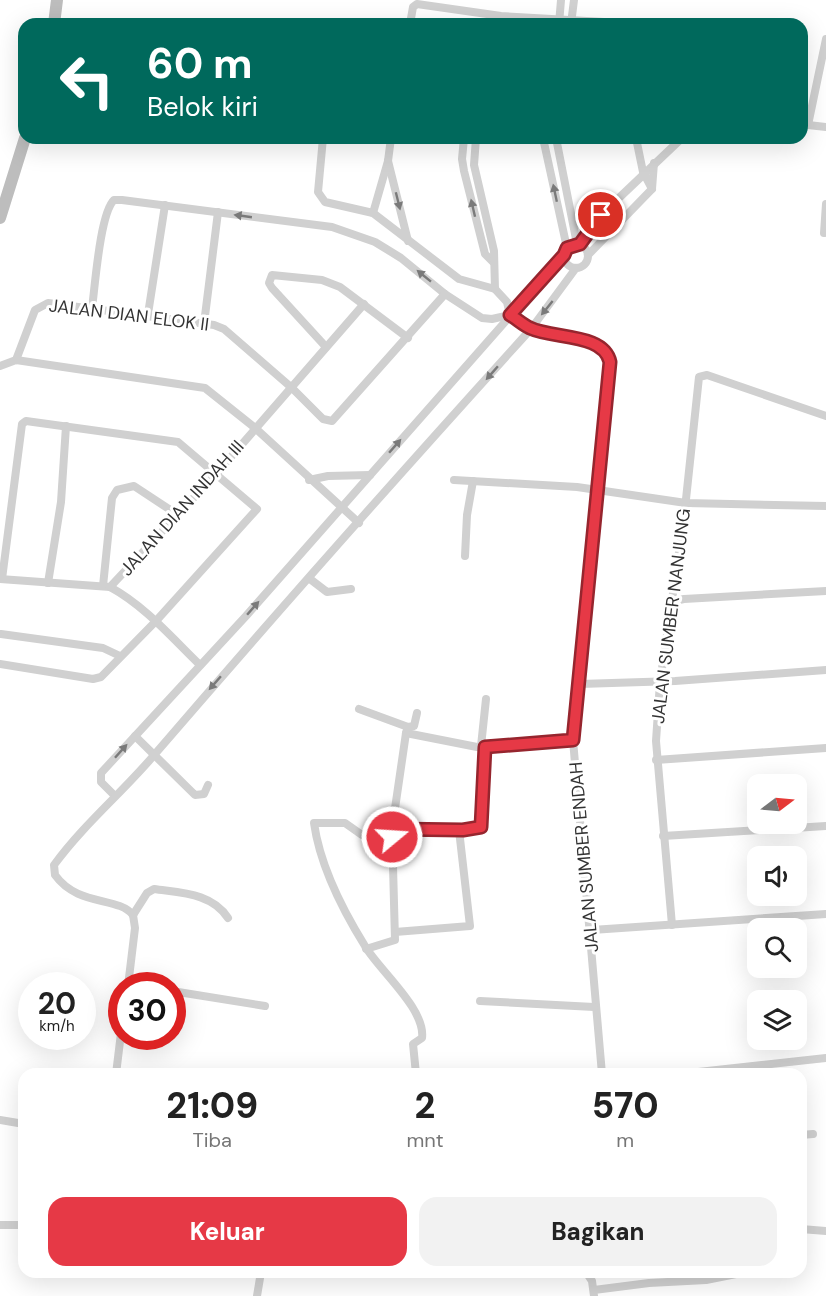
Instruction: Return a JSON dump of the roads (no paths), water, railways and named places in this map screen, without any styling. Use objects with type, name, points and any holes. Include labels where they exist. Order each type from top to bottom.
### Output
[{"type":"main road","points":[[55,18],[57,0]]},
{"type":"main road","points":[[0,218],[23,144]]},
{"type":"street","points":[[559,18],[561,0]]},
{"type":"street","points":[[572,18],[574,0]]},
{"type":"street","points":[[411,18],[413,8],[417,4],[486,14],[495,18]]},
{"type":"street","points":[[485,18],[486,14]]},
{"type":"street","points":[[826,39],[808,125],[826,127]]},
{"type":"street","points":[[322,144],[318,180],[320,196],[329,203],[374,213],[408,242],[459,279],[495,289],[507,302],[510,315]]},
{"type":"street","points":[[374,213],[390,144]]},
{"type":"street","points":[[464,144],[464,168],[485,254],[493,262]]},
{"type":"street","points":[[476,144],[474,167],[494,251],[495,289]]},
{"type":"street","points":[[544,144],[565,251],[570,266],[576,268]]},
{"type":"street","points":[[557,144],[579,244],[588,255]]},
{"type":"street","points":[[637,144],[643,172],[652,189]]},
{"type":"street","points":[[115,796],[101,782],[100,775],[246,616],[565,251],[579,244],[601,215],[643,172],[675,144]]},
{"type":"street","points":[[388,161],[408,242]]},
{"type":"street","points":[[133,915],[120,906],[74,893],[61,883],[53,871],[58,859],[85,826],[153,756],[219,678],[310,579],[531,329],[576,268],[585,264],[588,255],[652,189],[654,163]]},
{"type":"street","points":[[464,168],[474,167]]},
{"type":"street","points":[[93,308],[102,233],[111,203],[122,200],[317,224],[355,234],[375,242],[401,258],[445,294],[482,318],[492,320],[510,315]]},
{"type":"street","points":[[824,233],[826,204]]},
{"type":"street","points":[[148,314],[165,205]]},
{"type":"street","points":[[204,324],[218,212]]},
{"type":"street","points":[[326,347],[272,288],[269,283],[272,275],[322,280],[340,287],[408,338],[445,294]]},
{"type":"street","name":"JALAN DIAN ELOK II","points":[[16,360],[34,310],[39,305],[48,303],[148,314],[204,324],[224,329],[292,387],[323,419],[332,421],[408,338]]},
{"type":"street","name":"JALAN DIAN INDAH III","points":[[106,586],[217,473],[364,304]]},
{"type":"street","name":"JALAN SUMBER ENDAH","points":[[510,315],[531,329],[597,344],[609,356],[610,368],[573,740],[592,930],[594,1007],[601,1068]]},
{"type":"street","points":[[0,366],[16,360],[200,386],[209,390],[254,428],[359,523]]},
{"type":"street","name":"JALAN SUMBER NANJUNG","points":[[672,925],[656,760],[660,682],[686,503],[698,380],[702,375],[706,375],[826,416]]},
{"type":"street","points":[[0,664],[98,679],[156,621],[254,514],[255,506],[175,440],[28,421],[22,424],[1,579],[106,586],[125,595],[156,621],[200,665]]},
{"type":"street","points":[[48,583],[61,502],[66,426]]},
{"type":"street","points":[[309,480],[328,476],[370,475]]},
{"type":"street","points":[[454,480],[577,487],[686,503],[826,506]]},
{"type":"street","points":[[465,556],[466,515],[473,481]]},
{"type":"street","points":[[106,586],[112,498],[117,490],[134,486],[178,515]]},
{"type":"street","points":[[310,579],[327,592],[351,589]]},
{"type":"street","points":[[670,602],[684,599],[826,591]]},
{"type":"street","points":[[2,634],[103,648],[120,656]]},
{"type":"street","points":[[580,684],[660,682],[826,670]]},
{"type":"street","points":[[415,1068],[413,1044],[422,1038],[421,1030],[401,991],[366,949],[332,883],[316,839],[314,823],[345,823],[362,835],[459,830],[482,826],[486,699]]},
{"type":"street","points":[[359,709],[407,730],[458,745],[483,747],[573,740]]},
{"type":"street","points":[[407,730],[414,726],[417,713]]},
{"type":"street","points":[[366,949],[395,941],[392,833],[407,730]]},
{"type":"street","points":[[135,736],[195,795],[204,794],[208,786]]},
{"type":"street","points":[[656,760],[826,748]]},
{"type":"street","points":[[663,836],[826,826]]},
{"type":"street","points":[[395,932],[470,926],[459,830]]},
{"type":"street","points":[[132,972],[135,928],[133,915],[147,893],[154,889],[203,897],[220,906],[228,918]]},
{"type":"street","points":[[592,930],[826,914]]},
{"type":"street","points":[[186,994],[265,1006]]},
{"type":"street","points":[[480,1001],[594,1007]]},
{"type":"street","points":[[117,1068],[119,1050]]},
{"type":"street","points":[[735,1068],[826,1058]]},
{"type":"street","points":[[0,1120],[18,1123]]},
{"type":"street","points":[[807,1135],[813,1134]]},
{"type":"street","points":[[0,1225],[18,1225]]},
{"type":"street","points":[[807,1229],[826,1231]]},
{"type":"street","points":[[257,1296],[260,1278]]},
{"type":"street","points":[[588,1278],[594,1293],[649,1283],[716,1278]]}]
